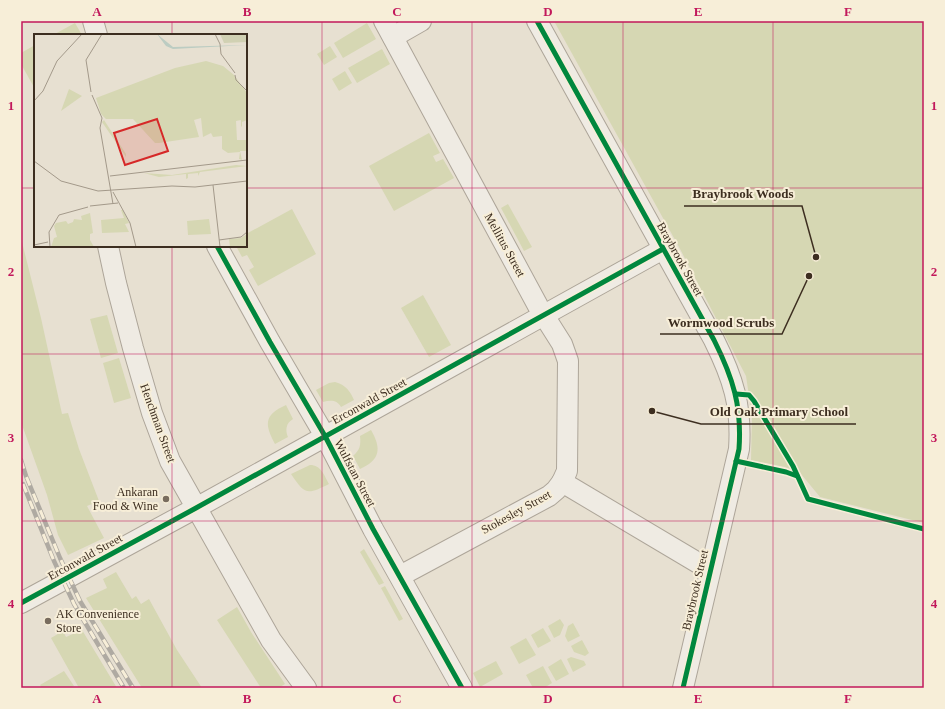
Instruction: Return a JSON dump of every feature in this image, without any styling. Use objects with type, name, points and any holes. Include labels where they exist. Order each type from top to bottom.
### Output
[{"type":"street","points":[[93,21],[97,34]]},
{"type":"street","points":[[388,29],[421,21]]},
{"type":"street","name":"Braybrook Street","points":[[537,21],[714,340],[726,366],[736,394],[740,434],[738,450],[683,688]]},
{"type":"street","name":"Mellitus Street","points":[[388,29],[544,315],[562,344],[568,361],[567,471],[562,482]]},
{"type":"street","name":"Henchman Street","points":[[108,247],[133,348],[154,419],[170,461],[271,640],[306,688]]},
{"type":"street","name":"Wulfstan Street","points":[[219,247],[270,342],[325,436],[373,529],[462,688]]},
{"type":"street","name":"Erconwald Street","points":[[21,603],[196,508],[663,249]]},
{"type":"street","name":"Stokesley Street","points":[[400,576],[549,496],[562,482],[710,570]]},
{"type":"green space","points":[[554,21],[924,21],[924,523],[820,497],[801,474],[785,467],[751,460],[752,416],[746,376],[679,247]]},
{"type":"green space","points":[[75,23],[81,34],[55,34]]},
{"type":"green space","points":[[367,23],[376,39],[343,58],[334,43]]},
{"type":"green space","points":[[34,46],[34,87],[21,64],[21,53]]},
{"type":"green space","points":[[330,46],[337,57],[324,65],[317,54]]},
{"type":"green space","points":[[382,49],[390,64],[357,83],[348,68]]},
{"type":"green space","points":[[345,71],[352,83],[339,91],[332,79]]},
{"type":"green space","points":[[429,133],[440,153],[433,156],[436,162],[443,159],[454,178],[394,211],[369,166]]},
{"type":"green space","points":[[508,204],[532,247],[524,251],[501,208]]},
{"type":"green space","points":[[292,209],[316,254],[258,286],[249,270],[254,267],[247,255],[242,257],[237,247],[247,247],[247,233]]},
{"type":"green space","points":[[21,238],[41,318],[62,414],[68,413],[79,449],[99,501],[87,506],[104,538],[68,555],[58,535],[47,495],[21,422]]},
{"type":"green space","points":[[423,295],[451,345],[429,357],[401,308]]},
{"type":"green space","points":[[107,315],[118,353],[101,358],[90,319]]},
{"type":"green space","points":[[119,358],[131,398],[114,403],[103,363]]},
{"type":"green space","points":[[335,382],[347,389],[354,400],[341,407],[334,401],[323,402],[316,390],[329,383]]},
{"type":"green space","points":[[286,405],[293,419],[287,427],[288,437],[275,444],[269,431],[268,421],[273,413]]},
{"type":"green space","points":[[371,430],[377,443],[377,453],[372,462],[360,469],[353,456],[360,447],[360,436]]},
{"type":"green space","points":[[310,465],[314,465],[320,469],[329,484],[311,491],[307,491],[300,486],[291,474]]},
{"type":"green space","points":[[364,549],[384,583],[379,585],[360,552]]},
{"type":"green space","points":[[116,572],[132,599],[136,596],[141,604],[149,599],[177,650],[202,688],[142,688],[86,598],[107,588],[103,579]]},
{"type":"green space","points":[[385,586],[403,619],[399,621],[381,588]]},
{"type":"green space","points":[[237,607],[251,632],[285,684],[278,688],[261,688],[217,620]]},
{"type":"green space","points":[[560,619],[564,625],[560,635],[554,638],[548,626]]},
{"type":"green space","points":[[573,623],[580,636],[568,642],[565,636],[568,626]]},
{"type":"green space","points":[[543,628],[551,641],[538,648],[531,635]]},
{"type":"green space","points":[[82,630],[117,688],[79,688],[51,638],[63,631],[66,637]]},
{"type":"green space","points":[[526,638],[536,655],[519,664],[510,647]]},
{"type":"green space","points":[[582,640],[589,653],[585,656],[574,652],[571,646]]},
{"type":"green space","points":[[571,657],[584,661],[586,665],[573,672],[567,659]]},
{"type":"green space","points":[[561,659],[569,674],[556,681],[548,667]]},
{"type":"green space","points":[[496,661],[503,674],[480,687],[473,673]]},
{"type":"green space","points":[[543,666],[552,683],[544,688],[533,688],[526,675]]},
{"type":"green space","points":[[64,671],[74,686],[70,688],[42,688],[40,685]]},
{"type":"railway","points":[[21,460],[26,476],[60,558],[80,601],[133,688]]},
{"type":"railway","points":[[23,484],[54,561],[74,604],[124,688]]},
{"type":"cycle path","points":[[537,21],[714,340],[721,354],[735,393],[739,419],[739,449],[683,688]]},
{"type":"cycle path","points":[[218,247],[270,342],[325,436],[373,529],[462,688]]},
{"type":"cycle path","points":[[21,603],[196,508],[663,249]]},
{"type":"cycle path","points":[[736,394],[749,395],[754,401],[793,466],[808,499],[924,529]]},
{"type":"cycle path","points":[[736,461],[786,472],[797,476]]},
{"type":"place","name":"Braybrook Woods","points":[[816,257]]},
{"type":"place","name":"Wormwood Scrubs","points":[[809,276]]},
{"type":"place","name":"Old Oak Primary School","points":[[652,411]]},
{"type":"place","name":"Ankaran Food & Wine","points":[[166,499]]},
{"type":"place","name":"AK Convenience Store","points":[[48,621]]}]
